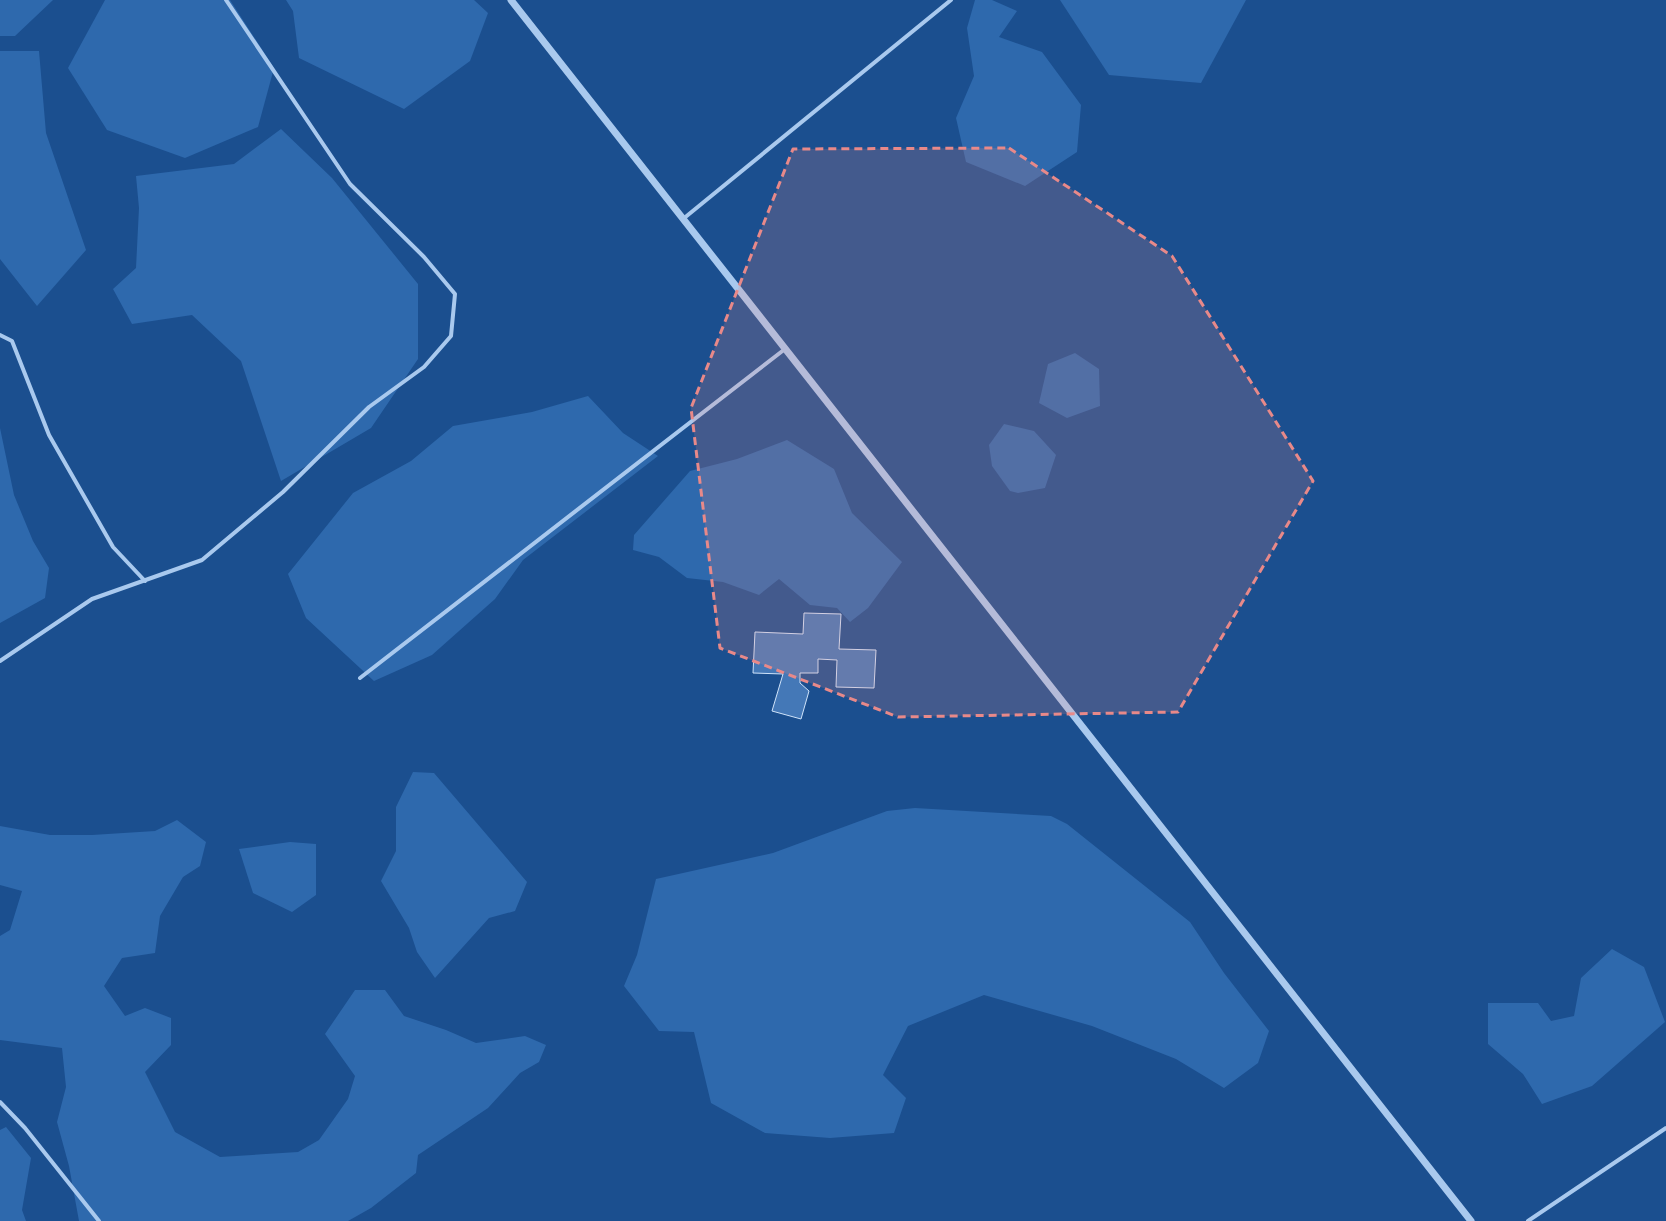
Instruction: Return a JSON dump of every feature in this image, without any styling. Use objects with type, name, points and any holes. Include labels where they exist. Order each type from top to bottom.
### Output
[{"type":"street","points":[[0,661],[92,599],[202,560],[283,492],[369,407],[424,366],[451,336],[455,294],[424,257],[350,184],[226,0]]},
{"type":"street","points":[[511,0],[1471,1221]]},
{"type":"street","points":[[683,218],[951,0]]},
{"type":"street","points":[[0,335],[12,341],[49,435],[113,547],[145,581]]},
{"type":"street","points":[[360,678],[785,349]]},
{"type":"street","points":[[0,1102],[25,1128],[99,1221]]},
{"type":"street","points":[[1528,1221],[1666,1128]]},
{"type":"highlighted area","points":[[1009,148],[1172,256],[1313,481],[1178,712],[898,717],[720,648],[691,408],[793,149]]},
{"type":"shaded area","points":[[0,0],[53,0],[15,36],[0,36]]},
{"type":"shaded area","points":[[105,0],[230,0],[274,68],[258,127],[185,158],[107,130],[68,68]]},
{"type":"shaded area","points":[[286,0],[474,0],[488,13],[470,61],[404,109],[299,58],[293,11]]},
{"type":"shaded area","points":[[975,0],[992,0],[1017,11],[999,37],[1042,52],[1081,105],[1077,152],[1025,186],[966,162],[956,118],[974,76],[967,28]]},
{"type":"shaded area","points":[[1060,0],[1246,0],[1201,83],[1109,75]]},
{"type":"shaded area","points":[[0,51],[39,51],[46,133],[86,250],[37,306],[0,259]]},
{"type":"shaded area","points":[[281,129],[332,178],[418,284],[418,359],[371,428],[281,481],[241,361],[192,315],[132,324],[113,289],[136,268],[139,208],[136,176],[234,164]]},
{"type":"shaded area","points":[[1075,353],[1099,369],[1100,406],[1067,418],[1039,403],[1048,364]]},
{"type":"shaded area","points":[[588,396],[623,433],[658,456],[523,560],[495,599],[432,655],[374,681],[306,618],[288,574],[353,493],[411,461],[453,426],[532,412]]},
{"type":"shaded area","points":[[1004,424],[1034,431],[1056,455],[1045,488],[1018,493],[1010,491],[992,466],[989,445]]},
{"type":"shaded area","points":[[0,428],[14,495],[33,541],[49,568],[45,598],[0,623]]},
{"type":"shaded area","points":[[787,440],[834,469],[852,513],[902,562],[868,608],[850,622],[837,608],[810,605],[779,579],[759,595],[723,582],[687,578],[659,557],[633,550],[634,535],[690,471],[737,459]]},
{"type":"shaded area","points":[[413,772],[434,773],[527,882],[515,911],[489,918],[435,978],[417,952],[409,928],[381,881],[396,851],[396,807]]},
{"type":"shaded area","points":[[915,808],[1051,816],[1067,824],[1190,922],[1224,973],[1269,1031],[1258,1063],[1224,1088],[1176,1059],[1092,1026],[984,995],[908,1026],[883,1075],[906,1098],[894,1133],[830,1138],[765,1133],[711,1103],[694,1032],[659,1031],[624,986],[637,955],[656,879],[773,853],[887,811]]},
{"type":"shaded area","points":[[177,820],[206,842],[200,866],[183,877],[160,916],[155,953],[122,958],[104,986],[125,1016],[145,1008],[171,1018],[171,1045],[145,1072],[175,1132],[220,1157],[298,1152],[319,1140],[348,1099],[355,1076],[325,1034],[355,990],[385,990],[404,1016],[446,1030],[476,1043],[525,1036],[546,1045],[539,1062],[520,1073],[488,1108],[418,1155],[416,1173],[371,1208],[348,1221],[79,1221],[69,1166],[57,1122],[66,1087],[62,1048],[0,1040],[0,936],[10,930],[22,891],[0,885],[0,826],[50,835],[92,835],[155,831]]},
{"type":"shaded area","points":[[290,842],[316,844],[316,895],[292,912],[253,893],[239,849]]},
{"type":"shaded area","points":[[1612,949],[1644,967],[1665,1022],[1592,1086],[1542,1104],[1523,1074],[1488,1044],[1488,1003],[1538,1003],[1551,1021],[1574,1016],[1581,978]]},
{"type":"shaded area","points":[[6,1127],[31,1158],[22,1210],[26,1221],[0,1221],[0,1130]]},
{"type":"building","points":[[804,613],[841,614],[839,649],[876,650],[874,688],[836,687],[837,660],[818,659],[818,673],[800,673],[800,683],[809,691],[801,719],[772,711],[783,674],[753,673],[755,632],[803,634]]}]
